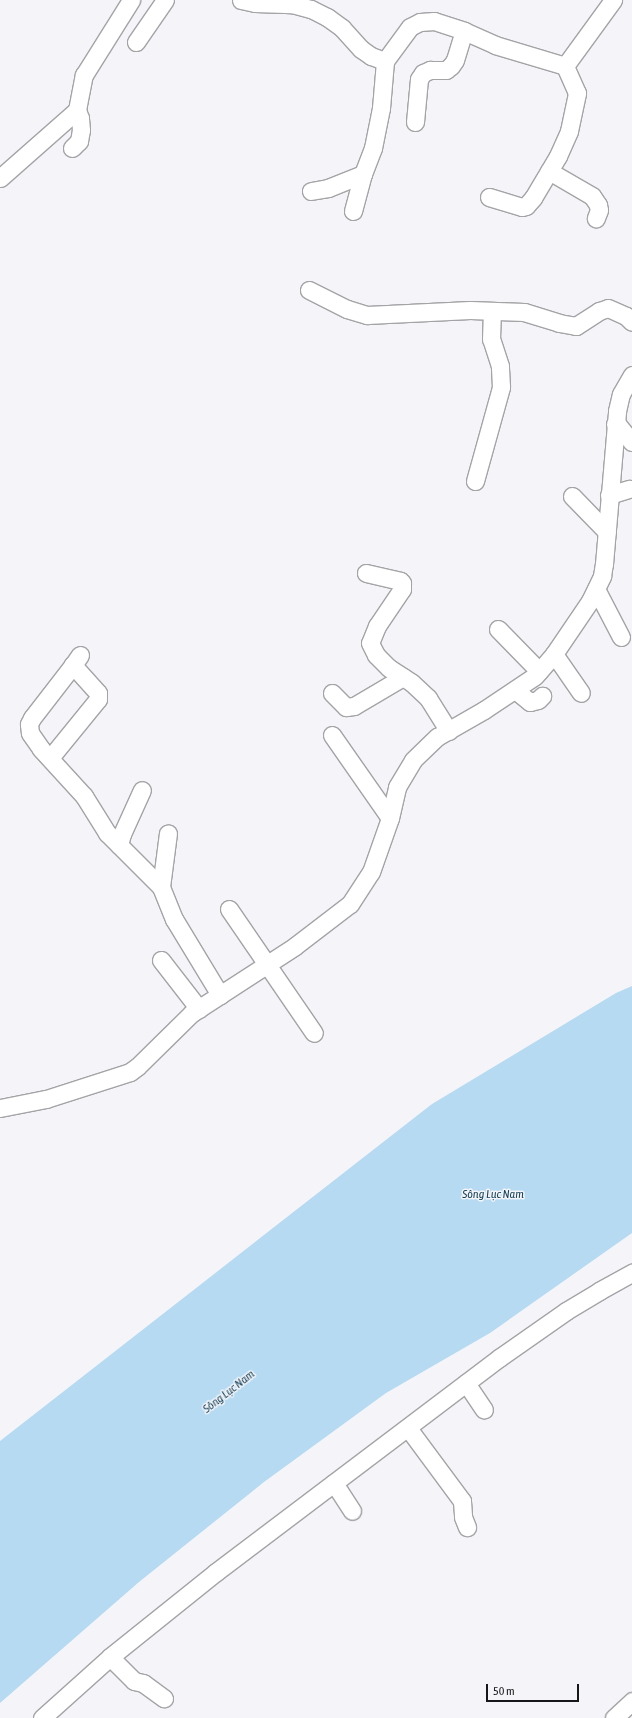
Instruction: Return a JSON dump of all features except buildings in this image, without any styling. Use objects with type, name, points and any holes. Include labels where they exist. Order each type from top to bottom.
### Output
[{"type":"street","points":[[72,148],[79,141],[81,130],[80,118],[77,110],[84,75],[131,0]]},
{"type":"street","points":[[136,42],[165,0]]},
{"type":"street","points":[[241,0],[255,3],[292,4],[312,9],[327,17],[342,28],[361,50],[371,56],[385,61]]},
{"type":"street","points":[[565,66],[614,0]]},
{"type":"street","points":[[353,211],[363,174],[373,148],[380,115],[385,61],[406,29],[420,22],[434,21],[464,31],[496,45],[565,66],[577,93],[569,131],[558,156],[533,198],[526,206],[522,207],[489,197]]},
{"type":"street","points":[[415,122],[419,79],[423,73],[430,70],[446,70],[450,66],[455,60],[464,31]]},
{"type":"street","points":[[0,178],[77,110]]},
{"type":"street","points":[[549,171],[592,196],[598,205],[599,210],[596,218]]},
{"type":"street","points":[[311,191],[328,188],[363,174]]},
{"type":"street","points":[[309,290],[347,309],[367,315],[462,311],[524,312],[560,323],[576,326],[599,310],[608,308],[626,316],[632,322]]},
{"type":"street","points":[[475,481],[501,387],[500,366],[491,339],[492,311]]},
{"type":"street","points":[[0,1108],[46,1099],[130,1072],[137,1068],[192,1013],[295,946],[350,904],[371,872],[390,818],[397,787],[413,760],[437,737],[515,690],[539,671],[554,654],[590,601],[602,576],[607,532],[608,495],[622,424],[621,394],[632,375]]},
{"type":"street","points":[[622,424],[632,442]]},
{"type":"street","points":[[608,495],[629,489]]},
{"type":"street","points":[[572,496],[607,532]]},
{"type":"street","points":[[366,573],[400,581],[402,583],[402,589],[377,626],[370,643],[376,655],[389,668],[412,682],[428,698],[449,731]]},
{"type":"street","points":[[596,589],[621,637]]},
{"type":"street","points":[[498,629],[539,671]]},
{"type":"street","points":[[554,654],[581,693]]},
{"type":"street","points":[[50,758],[98,699],[98,693],[77,660],[32,718],[29,724],[30,733],[50,758],[84,796],[107,833],[160,888],[174,919],[220,995]]},
{"type":"street","points":[[332,693],[346,707],[354,706],[403,677]]},
{"type":"street","points":[[515,690],[530,702],[538,700],[542,696]]},
{"type":"street","points":[[332,735],[390,818]]},
{"type":"street","points":[[119,845],[122,834],[142,790]]},
{"type":"street","points":[[160,888],[168,833]]},
{"type":"street","points":[[229,909],[314,1033]]},
{"type":"street","points":[[161,960],[199,1009]]},
{"type":"street","points":[[42,1718],[110,1657],[216,1572],[466,1383],[566,1311],[630,1278]]},
{"type":"street","points":[[466,1383],[484,1410]]},
{"type":"street","points":[[408,1428],[462,1501],[463,1517],[467,1527]]},
{"type":"street","points":[[334,1483],[352,1510]]},
{"type":"street","points":[[110,1657],[134,1681],[143,1683],[164,1698]]},
{"type":"street","points":[[614,1718],[632,1701]]},
{"type":"water","name":"Sông Lục Nam","points":[[632,986],[632,1233],[490,1333],[386,1393],[264,1482],[139,1582],[0,1703],[0,1441],[432,1104],[616,993]]}]
